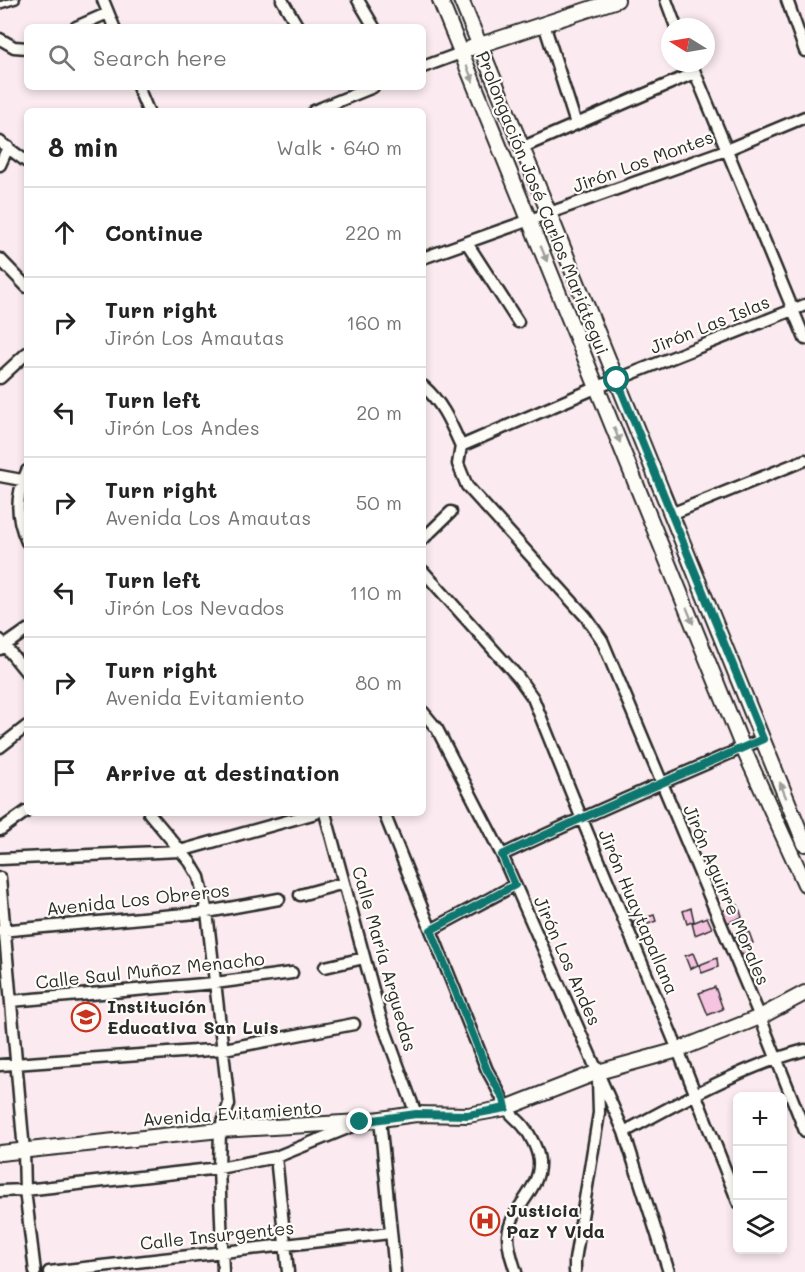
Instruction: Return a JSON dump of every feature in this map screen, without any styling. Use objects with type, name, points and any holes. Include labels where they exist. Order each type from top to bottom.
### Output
[{"type":"street","points":[[103,0],[113,24]]},
{"type":"street","points":[[282,0],[296,24]]},
{"type":"street","points":[[358,0],[372,24]]},
{"type":"street","name":"Prolongación José Carlos Mariátegui","points":[[440,0],[743,748],[805,884]]},
{"type":"street","name":"Prolongación José Carlos Mariátegui","points":[[460,0],[805,844]]},
{"type":"street","points":[[426,67],[479,45],[617,0]]},
{"type":"street","points":[[666,0],[673,18]]},
{"type":"street","points":[[787,0],[805,51]]},
{"type":"street","points":[[83,24],[108,13]]},
{"type":"street","points":[[544,24],[576,124]]},
{"type":"street","points":[[0,39],[14,46],[24,48]]},
{"type":"street","points":[[521,148],[685,72]]},
{"type":"street","points":[[695,72],[805,339]]},
{"type":"street","points":[[139,90],[147,108]]},
{"type":"street","points":[[321,108],[366,90]]},
{"type":"street","name":"Jirón Los Montes","points":[[426,257],[726,150],[805,117]]},
{"type":"street","points":[[0,165],[4,144],[24,160]]},
{"type":"street","points":[[467,243],[518,322]]},
{"type":"street","points":[[0,259],[24,284]]},
{"type":"street","name":"Jirón Las Islas","points":[[461,446],[598,387],[805,305]]},
{"type":"street","points":[[0,378],[24,356]]},
{"type":"street","points":[[426,389],[447,415],[461,446]]},
{"type":"street","name":"Jirón Aguirre Morales","points":[[461,446],[458,464],[467,486],[586,617],[602,640],[760,1017],[805,1131]]},
{"type":"street","points":[[671,514],[805,460]]},
{"type":"street","points":[[0,476],[24,478]]},
{"type":"street","points":[[24,486],[18,509],[19,524],[24,535]]},
{"type":"street","points":[[426,536],[451,512]]},
{"type":"street","name":"Jirón Huaytapallana","points":[[426,575],[518,677],[533,698],[737,1200]]},
{"type":"street","points":[[24,632],[1,645],[24,670]]},
{"type":"street","name":"Jirón Los Andes","points":[[426,716],[437,729],[502,855],[598,1072],[624,1132],[669,1272]]},
{"type":"street","points":[[0,747],[24,728]]},
{"type":"street","points":[[502,855],[580,818],[763,739]]},
{"type":"street","points":[[0,830],[24,813]]},
{"type":"street","points":[[151,816],[199,877],[207,912],[229,1104],[220,1130],[219,1168],[224,1272]]},
{"type":"street","points":[[0,859],[180,851],[305,816]]},
{"type":"street","name":"Calle María Arguedas","points":[[326,816],[381,1019],[416,1114]]},
{"type":"street","points":[[385,816],[487,1070],[504,1099],[506,1108],[524,1127],[539,1160],[534,1186],[512,1220],[508,1235],[515,1272]]},
{"type":"street","points":[[0,878],[2,931],[11,1001],[24,1151],[25,1190],[35,1272]]},
{"type":"street","points":[[300,895],[344,883]]},
{"type":"street","points":[[431,930],[515,885]]},
{"type":"street","name":"Avenida Los Obreros","points":[[2,931],[207,912],[279,899]]},
{"type":"street","points":[[325,967],[364,958]]},
{"type":"street","name":"Calle Saul Muñoz Menacho","points":[[11,1001],[215,983],[292,973]]},
{"type":"street","name":"Avenida Evitamiento","points":[[0,1153],[220,1130],[360,1122],[416,1114],[468,1115],[506,1108],[598,1072],[678,1050],[760,1017],[805,993]]},
{"type":"street","points":[[0,1065],[224,1049],[354,1024]]},
{"type":"street","points":[[624,1132],[695,1094],[776,1058],[805,1050]]},
{"type":"street","points":[[575,1272],[599,1113],[598,1072]]},
{"type":"street","points":[[380,1119],[394,1272]]},
{"type":"street","points":[[0,1191],[219,1168],[276,1157],[360,1122]]},
{"type":"street","points":[[276,1157],[288,1272]]},
{"type":"street","name":"Calle Insurgentes","points":[[49,1272],[102,1269],[222,1252],[390,1233]]},
{"type":"lane","points":[[0,6],[16,0]]},
{"type":"building","points":[[738,905],[742,917],[727,923],[722,911]]},
{"type":"building","points":[[691,908],[694,921],[687,924],[683,911]]},
{"type":"building","points":[[654,915],[656,921],[635,929],[633,922]]},
{"type":"building","points":[[707,917],[712,928],[695,935],[692,923]]},
{"type":"building","points":[[749,932],[753,943],[749,944],[752,951],[740,955],[734,937]]},
{"type":"building","points":[[693,953],[698,965],[690,969],[685,956]]},
{"type":"building","points":[[717,958],[718,967],[702,973],[699,965]]},
{"type":"building","points":[[715,987],[723,1009],[708,1015],[699,993]]},
{"type":"place","name":"Institución Educativa San Luis","points":[[86,1017]]},
{"type":"place","name":"Justicia Paz Y Vida","points":[[485,1221]]},
{"type":"route","points":[[360,1122],[416,1114],[468,1115],[506,1108],[504,1099],[487,1070],[431,930],[515,885],[502,855],[580,818],[763,739],[617,380]]}]
